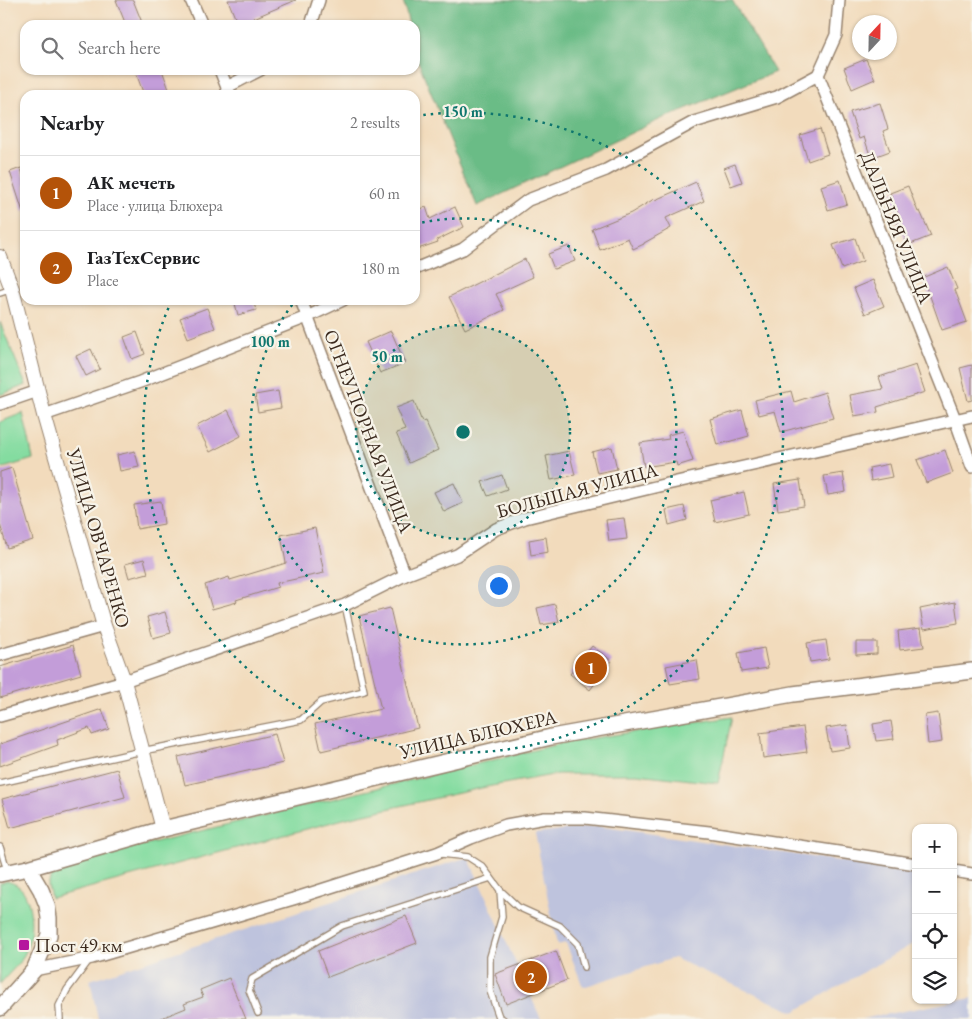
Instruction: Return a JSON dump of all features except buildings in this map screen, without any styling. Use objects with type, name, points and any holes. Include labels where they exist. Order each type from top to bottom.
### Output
[{"type":"main road","name":"УЛИЦА БЛЮХЕРА","points":[[4,873],[28,868],[163,829],[551,737],[793,694],[972,671]]},
{"type":"main road","points":[[0,1008],[34,970],[49,935],[47,906],[41,890],[28,868]]},
{"type":"street","points":[[192,0],[200,20]]},
{"type":"street","points":[[313,20],[319,0]]},
{"type":"street","points":[[420,267],[463,249],[528,200],[606,170],[694,122],[777,97],[818,75],[836,36],[839,0]]},
{"type":"street","points":[[222,75],[229,90]]},
{"type":"street","points":[[230,90],[253,75]]},
{"type":"street","name":"ДАЛЬНЯЯ УЛИЦА","points":[[818,75],[955,419],[972,467]]},
{"type":"street","name":"УЛИЦА ОВЧАРЕНКО","points":[[0,257],[6,291],[38,391],[104,626],[124,681],[163,829]]},
{"type":"street","name":"ОГНЕУПОРНАЯ УЛИЦА","points":[[303,305],[405,575]]},
{"type":"street","points":[[44,415],[140,382],[307,317],[332,305]]},
{"type":"street","points":[[0,404],[38,391]]},
{"type":"street","name":"БОЛЬШАЯ УЛИЦА","points":[[0,716],[124,681],[346,604],[405,575],[457,555],[496,529],[525,518],[972,416]]},
{"type":"street","points":[[0,656],[104,626]]},
{"type":"street","points":[[34,970],[92,958],[437,853],[506,825],[545,818],[585,818],[709,832],[912,863]]},
{"type":"street","points":[[957,871],[972,874]]},
{"type":"lane","points":[[0,783],[301,720],[321,702],[364,691],[346,604]]},
{"type":"lane","points":[[0,848],[4,873]]},
{"type":"lane","points":[[437,853],[468,857],[482,866],[500,890],[518,907],[560,926],[578,944],[584,967]]},
{"type":"lane","points":[[258,1013],[249,990],[252,979],[342,926],[491,878]]},
{"type":"lane","points":[[500,890],[502,917],[490,957],[490,991],[500,1018]]},
{"type":"lane","points":[[60,1019],[59,1006],[67,990],[92,958]]},
{"type":"shaded area","points":[[597,826],[912,871],[912,944],[794,1012],[674,958],[583,987],[566,943],[557,945],[535,833]]},
{"type":"shaded area","points":[[468,857],[541,1019],[98,1019],[90,980]]},
{"type":"shaded area","points":[[972,998],[972,1019],[861,1019],[940,1004],[957,1004],[957,1001]]},
{"type":"green space","points":[[403,0],[732,0],[775,72],[661,119],[477,206],[420,66],[420,20],[408,20]]},
{"type":"green space","points":[[0,322],[26,385],[0,395]]},
{"type":"green space","points":[[23,413],[33,459],[0,469],[0,422]]},
{"type":"green space","points":[[732,717],[718,783],[637,774],[558,774],[486,787],[351,817],[51,898],[48,885],[52,872],[85,859],[567,742]]},
{"type":"green space","points":[[7,881],[14,883],[23,891],[29,904],[31,928],[24,955],[0,984],[0,883]]},
{"type":"place","name":"АК мечеть","points":[[591,668]]},
{"type":"place","name":"Пост 49 км","points":[[24,945]]},
{"type":"place","name":"ГазТехСервис","points":[[531,977]]}]
